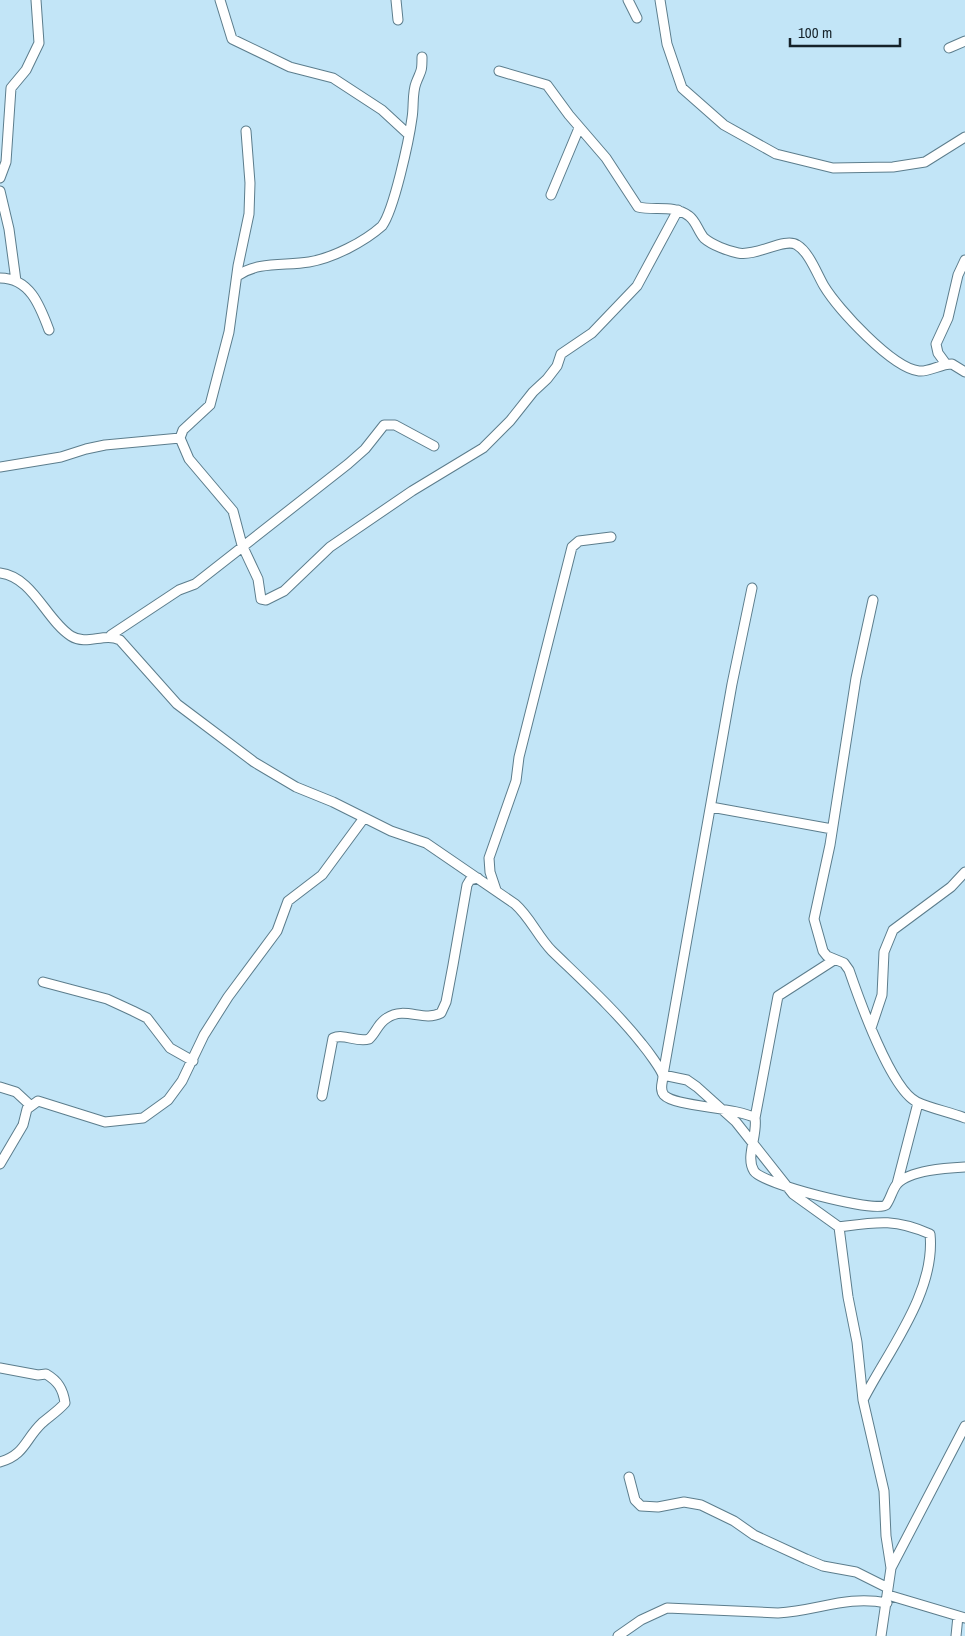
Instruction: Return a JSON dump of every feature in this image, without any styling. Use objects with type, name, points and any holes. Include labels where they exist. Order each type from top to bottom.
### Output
[{"type":"street","points":[[0,178],[6,162],[11,88],[26,70],[39,43],[36,0]]},
{"type":"street","points":[[220,0],[232,39],[290,66],[334,78],[382,110],[408,134]]},
{"type":"street","points":[[396,0],[398,20]]},
{"type":"street","points":[[628,0],[637,18]]},
{"type":"street","points":[[660,0],[667,44],[682,88],[724,125],[776,154],[833,168],[892,167],[925,162],[965,137]]},
{"type":"street","points":[[949,48],[965,41]]},
{"type":"street","points":[[237,276],[254,268],[309,262],[328,256],[376,231],[387,219],[393,202],[412,118],[415,84],[421,74],[422,58]]},
{"type":"street","points":[[499,70],[547,85],[606,158],[634,205],[644,209],[671,208],[678,210],[689,216],[704,238],[717,246],[738,253],[763,251],[790,242],[797,244],[806,255],[833,300],[871,340],[907,367],[918,371],[952,364],[965,372]]},
{"type":"street","points":[[551,194],[580,128]]},
{"type":"street","points":[[246,131],[250,183],[249,214],[229,332],[210,405],[183,430],[180,438],[189,459],[233,511],[242,545],[258,579],[261,599],[266,600],[284,591],[330,547],[412,490],[483,448],[547,379],[557,366],[561,354],[592,333],[637,286],[678,210]]},
{"type":"street","points":[[0,191],[9,229],[16,281]]},
{"type":"street","points":[[946,364],[938,353],[936,344],[948,318],[958,275],[965,260]]},
{"type":"street","points":[[0,278],[16,281],[32,292],[49,330]]},
{"type":"street","points":[[0,573],[10,576],[29,590],[70,635],[80,640],[112,636],[179,590],[195,584],[242,545],[348,464],[365,449],[384,425],[395,425],[434,446]]},
{"type":"street","points":[[0,467],[61,457],[106,445],[180,438]]},
{"type":"street","points":[[496,891],[488,866],[489,858],[516,781],[519,757],[572,547],[579,541],[611,537]]},
{"type":"street","points":[[752,588],[663,1075],[662,1091],[669,1098],[756,1118]]},
{"type":"street","points":[[873,600],[856,678],[832,829],[814,919],[823,951],[834,960],[846,966],[871,1028],[895,1080],[908,1097],[918,1103],[965,1118]]},
{"type":"street","points":[[112,636],[129,649],[177,704],[225,741],[296,788],[391,831],[426,843],[525,912],[552,951],[580,976],[642,1044],[663,1075],[687,1080],[722,1109],[754,1144],[781,1180],[789,1186],[793,1194],[839,1228],[877,1222],[895,1222],[930,1234],[931,1244],[925,1276],[917,1300],[897,1342],[863,1400]]},
{"type":"street","points":[[711,807],[832,829]]},
{"type":"street","points":[[0,1164],[23,1125],[30,1105],[38,1101],[105,1122],[143,1118],[168,1100],[193,1061],[204,1035],[228,996],[277,931],[288,901],[322,875],[364,818]]},
{"type":"street","points":[[871,1028],[874,1014],[881,1002],[882,963],[890,936],[907,919],[951,887],[965,872]]},
{"type":"street","points":[[322,1096],[333,1038],[340,1036],[354,1040],[369,1039],[382,1021],[402,1012],[430,1016],[441,1013],[446,1002],[454,965],[467,885],[470,880],[478,878]]},
{"type":"street","points":[[834,960],[786,989],[778,996],[756,1118],[751,1165],[755,1173],[761,1178],[824,1197],[877,1208],[886,1205],[897,1184],[918,1103]]},
{"type":"street","points":[[43,982],[107,999],[147,1018],[170,1048],[193,1061]]},
{"type":"street","points":[[0,1087],[16,1092],[30,1105]]},
{"type":"street","points":[[897,1184],[907,1177],[923,1172],[965,1167]]},
{"type":"street","points":[[839,1228],[848,1297],[857,1342],[863,1400],[884,1491],[886,1536],[891,1568],[881,1636]]},
{"type":"street","points":[[0,1368],[38,1375],[46,1374],[60,1385],[65,1402],[58,1412],[42,1422],[27,1444],[11,1459],[0,1462]]},
{"type":"street","points":[[891,1568],[906,1535],[965,1426]]},
{"type":"street","points":[[630,1477],[635,1500],[641,1506],[658,1507],[684,1502],[701,1505],[734,1521],[754,1535],[806,1559],[823,1566],[856,1572],[888,1595],[962,1617],[956,1636]]},
{"type":"street","points":[[618,1636],[641,1620],[667,1608],[778,1613],[795,1612],[856,1599],[888,1595]]}]
